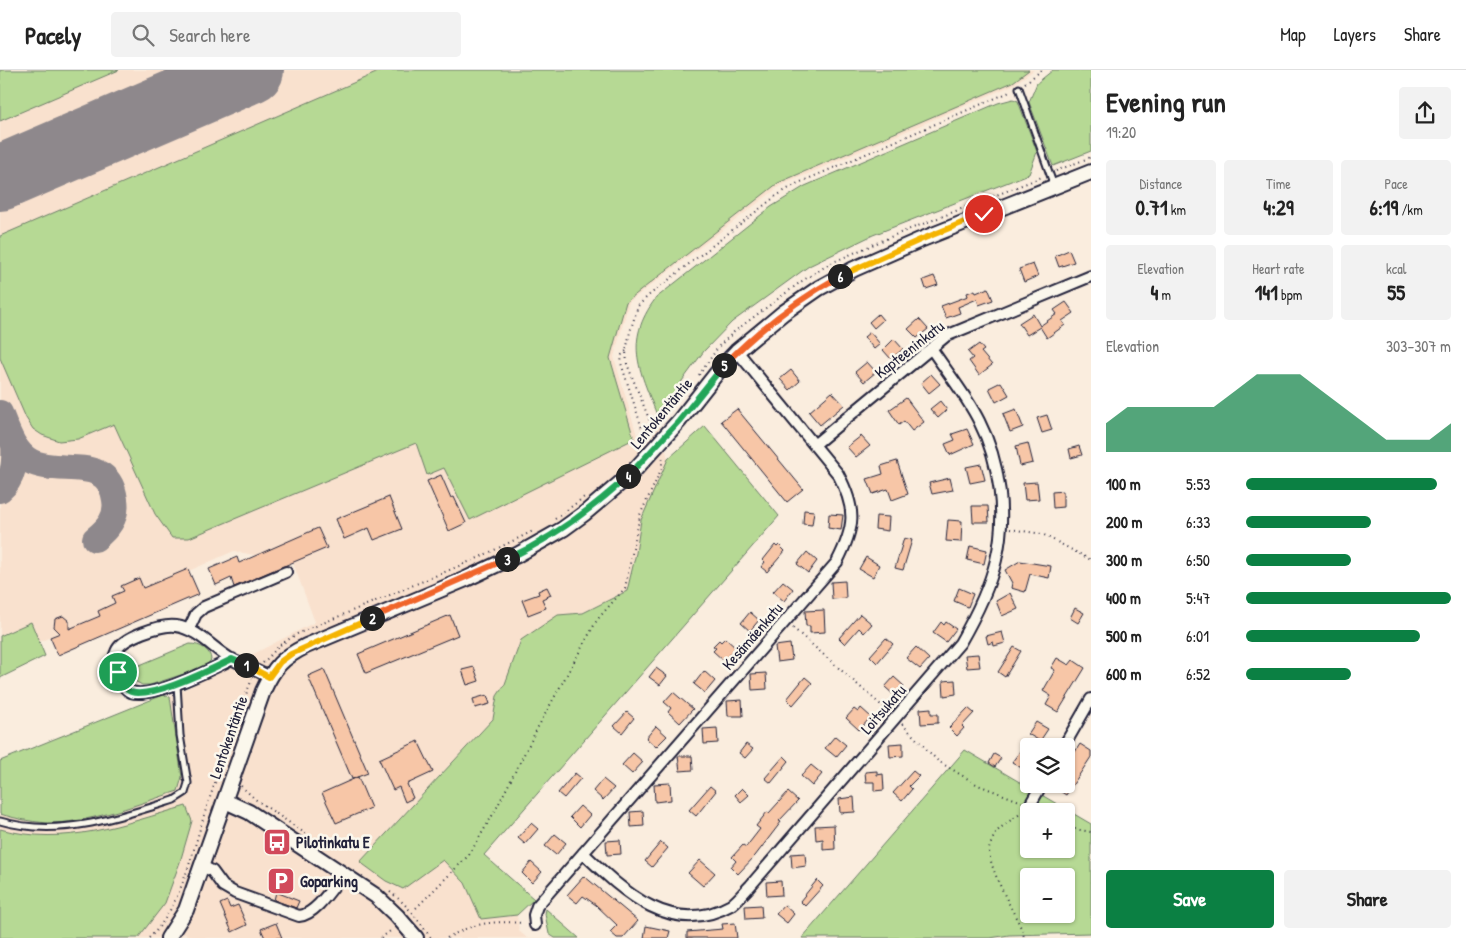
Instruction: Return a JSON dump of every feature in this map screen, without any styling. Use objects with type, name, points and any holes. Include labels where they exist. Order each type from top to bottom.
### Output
[{"type":"street","name":"Lentokentäntie","points":[[168,938],[186,910],[262,691],[280,662],[299,650],[466,579],[517,555],[563,529],[610,493],[638,467],[737,351],[783,313],[820,288],[854,269],[1052,180],[1091,172]]},
{"type":"street","name":"Kapteeninkatu","points":[[814,445],[946,336],[1091,276]]},
{"type":"street","name":"Loitsukatu","points":[[583,853],[642,905],[670,918],[690,920],[713,915],[732,904],[960,643],[976,616],[996,559],[1000,528],[998,483],[994,461],[980,423],[966,398],[931,348]]},
{"type":"street","name":"Kesämäenkatu","points":[[535,920],[537,906],[836,562],[847,542],[850,528],[851,502],[838,474],[737,351]]},
{"type":"street","points":[[189,629],[196,614],[204,607],[286,572]]},
{"type":"street","points":[[232,659],[177,684],[141,693],[130,692],[123,686],[114,654],[116,649],[134,636],[158,627],[175,626],[189,629],[232,659],[269,677]]},
{"type":"street","points":[[1069,738],[1091,699]]},
{"type":"street","points":[[225,801],[249,812],[376,896],[416,938]]},
{"type":"street","points":[[202,866],[212,871],[223,886],[235,893],[299,916],[305,916],[313,911],[343,874]]},
{"type":"lane","points":[[1019,88],[1052,180]]},
{"type":"lane","points":[[0,821],[47,829],[83,826],[174,800],[185,793],[188,783],[180,735],[177,684]]},
{"type":"path","points":[[654,429],[627,364],[626,351],[638,306],[648,296],[776,196],[796,184],[1019,88],[1042,70]]},
{"type":"path","points":[[696,380],[719,346],[735,331],[794,287],[832,263],[895,235],[1052,180],[1091,157]]},
{"type":"path","points":[[626,351],[622,355],[621,363],[645,438],[641,445]]},
{"type":"path","points":[[416,908],[469,855],[495,811],[538,727],[597,620],[625,588],[640,516],[661,470],[662,452]]},
{"type":"path","points":[[554,519],[589,494]]},
{"type":"path","points":[[265,660],[280,645],[297,634],[469,562],[540,528]]},
{"type":"path","points":[[1000,528],[1042,534],[1091,560]]},
{"type":"path","points":[[149,938],[163,922],[175,899],[236,720],[252,679]]},
{"type":"path","points":[[1020,813],[994,835],[989,847],[991,860],[998,879],[1023,932],[1024,938]]},
{"type":"path","points":[[1075,829],[1091,832]]},
{"type":"path","points":[[447,938],[477,924],[499,922],[526,923],[535,920]]},
{"type":"path","points":[[381,938],[394,928]]},
{"type":"shaded area","points":[[0,70],[1034,70],[1013,85],[780,186],[629,302],[614,357],[638,439],[658,418],[668,459],[641,520],[627,591],[583,613],[558,615],[497,696],[493,719],[360,862],[442,859],[465,883],[481,918],[517,915],[519,931],[527,938],[195,938],[185,934],[168,938],[0,938],[0,814],[54,823],[88,818],[118,810],[174,733],[170,697],[315,622],[293,563],[234,551],[98,611],[100,616],[39,642],[37,638],[0,655]]},
{"type":"green space","points":[[0,70],[119,70],[0,121]]},
{"type":"green space","points":[[383,70],[1029,70],[1013,82],[778,183],[626,302],[610,358],[634,439],[470,520],[444,468],[427,475],[416,443],[189,538],[172,538],[155,514],[114,424],[78,439],[59,441],[42,435],[33,429],[26,418],[0,358],[0,236]]},
{"type":"green space","points":[[1053,70],[1091,70],[1091,151],[1053,166],[1029,102],[1037,83]]},
{"type":"green space","points":[[1013,99],[1018,101],[1037,152],[1029,174],[873,235],[809,266],[732,322],[704,351],[682,381],[669,410],[664,416],[658,418],[641,372],[637,344],[646,314],[656,298],[771,207],[805,186],[998,103]]},
{"type":"green space","points":[[705,426],[779,516],[484,855],[534,899],[517,915],[481,919],[465,883],[443,860],[403,889],[386,881],[360,862],[493,719],[497,696],[505,684],[521,640],[558,615],[583,613],[627,591],[641,520],[668,459]]},
{"type":"green space","points":[[31,622],[45,656],[0,678],[0,636]]},
{"type":"green space","points":[[190,644],[201,646],[211,656],[211,660],[205,667],[150,685],[142,685],[131,679],[130,674],[135,667]]},
{"type":"green space","points":[[163,695],[170,697],[182,777],[178,791],[117,811],[70,822],[40,822],[0,814],[0,761]]},
{"type":"green space","points":[[965,750],[1020,782],[1020,793],[1038,793],[1055,803],[1020,803],[1020,858],[1075,858],[1075,815],[1091,824],[1091,933],[1009,935],[990,938],[802,938]]},
{"type":"green space","points":[[186,806],[192,821],[180,862],[165,903],[138,938],[0,938],[0,829],[48,836],[71,834],[117,826]]},
{"type":"green space","points":[[546,909],[579,938],[555,938],[549,934],[545,914]]},
{"type":"building","points":[[1069,250],[1074,262],[1059,267],[1055,256]]},
{"type":"building","points":[[1033,264],[1038,276],[1024,282],[1019,269]]},
{"type":"building","points":[[934,276],[938,285],[926,289],[923,280]]},
{"type":"building","points":[[988,288],[993,300],[979,305],[977,299],[958,307],[960,313],[946,318],[941,306],[968,296],[967,293],[975,290],[976,293]]},
{"type":"building","points":[[1066,302],[1074,313],[1062,321],[1065,325],[1047,338],[1040,327],[1027,335],[1019,323],[1033,314],[1040,326],[1057,314],[1054,310]]},
{"type":"building","points":[[878,314],[883,320],[874,328],[869,322]]},
{"type":"building","points":[[919,319],[928,329],[917,338],[908,329]]},
{"type":"building","points":[[870,332],[880,344],[874,349],[864,337]]},
{"type":"building","points":[[894,339],[903,349],[891,359],[883,350]]},
{"type":"building","points":[[979,344],[984,350],[981,352],[992,365],[979,375],[969,361],[973,358],[968,352]]},
{"type":"building","points":[[867,362],[876,372],[864,382],[855,372]]},
{"type":"building","points":[[791,370],[800,381],[790,390],[780,379]]},
{"type":"building","points":[[931,374],[940,384],[929,393],[921,383]]},
{"type":"building","points":[[1001,382],[1009,395],[996,402],[989,388]]},
{"type":"building","points":[[832,392],[844,405],[820,425],[809,412]]},
{"type":"building","points":[[906,398],[924,422],[912,431],[904,421],[899,425],[889,410]]},
{"type":"building","points":[[940,401],[947,410],[938,418],[930,409]]},
{"type":"building","points":[[737,409],[803,489],[787,502],[721,421]]},
{"type":"building","points":[[1016,409],[1023,427],[1010,432],[1003,414]]},
{"type":"building","points":[[1047,415],[1052,430],[1042,433],[1037,418]]},
{"type":"building","points":[[967,429],[974,444],[950,455],[945,444],[955,440],[952,434]]},
{"type":"building","points":[[861,436],[870,446],[856,457],[847,447]]},
{"type":"building","points":[[1028,443],[1033,463],[1020,466],[1016,446]]},
{"type":"building","points":[[1079,446],[1082,455],[1071,458],[1069,449]]},
{"type":"building","points":[[897,461],[908,494],[892,500],[888,489],[873,494],[867,479],[883,474],[881,466]]},
{"type":"building","points":[[981,464],[985,480],[970,483],[966,467]]},
{"type":"building","points":[[441,475],[451,498],[454,497],[466,523],[449,531],[427,481]]},
{"type":"building","points":[[950,478],[953,490],[932,494],[929,483]]},
{"type":"building","points":[[1037,482],[1039,499],[1025,500],[1023,483]]},
{"type":"building","points":[[1063,491],[1063,507],[1053,508],[1052,492]]},
{"type":"building","points":[[389,497],[402,529],[374,540],[369,528],[344,539],[336,519]]},
{"type":"building","points":[[972,506],[988,506],[989,522],[973,522]]},
{"type":"building","points":[[804,510],[814,511],[812,525],[803,524]]},
{"type":"building","points":[[829,514],[843,515],[841,530],[828,528]]},
{"type":"building","points":[[876,516],[889,517],[888,531],[875,529]]},
{"type":"building","points":[[948,520],[962,521],[961,542],[946,541]]},
{"type":"building","points":[[318,528],[327,548],[234,587],[231,578],[216,585],[209,569],[237,557],[239,563]]},
{"type":"building","points":[[904,538],[912,540],[903,570],[895,568]]},
{"type":"building","points":[[775,545],[777,547],[779,545],[785,551],[767,572],[761,567],[765,562],[763,560]]},
{"type":"building","points":[[970,546],[987,550],[984,564],[967,560]]},
{"type":"building","points":[[807,552],[817,561],[808,573],[797,564]]},
{"type":"building","points":[[866,557],[879,565],[873,577],[859,569]]},
{"type":"building","points":[[1020,561],[1051,566],[1049,578],[1030,574],[1025,592],[1011,588],[1012,583],[1005,570]]},
{"type":"building","points":[[188,569],[199,594],[58,655],[50,637],[60,633],[54,627],[55,619],[63,616],[69,621],[69,629],[100,616],[98,611],[115,603],[112,596],[124,591],[121,586],[139,578],[143,588]]},
{"type":"building","points":[[783,581],[793,589],[784,601],[773,592]]},
{"type":"building","points":[[845,581],[846,598],[832,599],[831,582]]},
{"type":"building","points":[[547,587],[551,595],[542,599],[546,608],[528,615],[522,600],[539,594],[538,591]]},
{"type":"building","points":[[959,588],[973,594],[968,607],[954,601]]},
{"type":"building","points":[[1010,593],[1018,609],[1002,616],[996,601]]},
{"type":"building","points":[[1075,608],[1084,613],[1078,623],[1070,618]]},
{"type":"building","points":[[824,610],[825,632],[810,633],[810,626],[806,626],[805,611]]},
{"type":"building","points":[[750,612],[759,620],[750,631],[741,623]]},
{"type":"building","points":[[860,614],[872,624],[864,633],[859,628],[845,644],[839,638]]},
{"type":"building","points":[[450,615],[458,635],[366,673],[358,654]]},
{"type":"building","points":[[941,622],[944,625],[946,622],[956,629],[946,642],[933,633]]},
{"type":"building","points":[[1002,632],[1005,643],[994,646],[993,642],[988,644],[986,636]]},
{"type":"building","points":[[725,638],[736,648],[724,661],[713,651],[716,648],[713,646],[719,640],[721,642]]},
{"type":"building","points":[[886,638],[893,644],[877,663],[870,656]]},
{"type":"building","points":[[790,644],[792,660],[777,662],[775,646]]},
{"type":"building","points":[[916,647],[929,659],[920,669],[906,658]]},
{"type":"building","points":[[1014,647],[1021,651],[1005,677],[998,672]]},
{"type":"building","points":[[978,654],[980,667],[967,668],[965,655]]},
{"type":"building","points":[[1057,658],[1069,665],[1073,660],[1085,668],[1058,712],[1046,705],[1051,696],[1043,691],[1055,670],[1051,668]]},
{"type":"building","points":[[474,667],[479,681],[467,685],[462,670]]},
{"type":"building","points":[[656,668],[667,676],[660,685],[649,677]]},
{"type":"building","points":[[324,669],[368,773],[352,779],[308,676]]},
{"type":"building","points":[[704,671],[715,681],[705,693],[694,684]]},
{"type":"building","points":[[766,673],[767,689],[752,690],[751,674]]},
{"type":"building","points":[[805,677],[812,683],[793,705],[787,699]]},
{"type":"building","points":[[894,677],[904,686],[895,696],[885,687]]},
{"type":"building","points":[[955,680],[956,694],[944,696],[943,681]]},
{"type":"building","points":[[673,692],[693,709],[680,723],[668,712],[671,708],[664,702]]},
{"type":"building","points":[[487,695],[490,704],[475,708],[473,699]]},
{"type":"building","points":[[742,700],[743,716],[728,716],[727,701]]},
{"type":"building","points":[[861,708],[871,717],[859,730],[846,718],[854,709],[858,712]]},
{"type":"building","points":[[931,708],[931,714],[938,714],[938,723],[921,724],[920,709]]},
{"type":"building","points":[[968,708],[974,713],[962,726],[964,728],[957,736],[949,728]]},
{"type":"building","points":[[627,712],[634,718],[622,733],[614,726]]},
{"type":"building","points":[[1036,722],[1048,729],[1042,738],[1035,738],[1028,734]]},
{"type":"building","points":[[656,726],[667,736],[656,747],[646,738]]},
{"type":"building","points":[[717,728],[718,743],[704,744],[703,729]]},
{"type":"building","points":[[835,736],[846,745],[836,757],[825,748]]},
{"type":"building","points":[[418,741],[433,772],[407,784],[413,798],[405,802],[399,787],[393,790],[379,759]]},
{"type":"building","points":[[903,743],[903,756],[890,757],[889,744]]},
{"type":"building","points":[[746,744],[753,749],[745,758],[739,753]]},
{"type":"building","points":[[1080,744],[1091,751],[1091,757],[1075,781],[1075,752]]},
{"type":"building","points":[[1020,751],[1020,767],[1012,762]]},
{"type":"building","points":[[633,753],[643,762],[632,774],[622,765]]},
{"type":"building","points":[[994,754],[1001,758],[995,767],[989,763]]},
{"type":"building","points":[[678,756],[692,756],[693,770],[680,771]]},
{"type":"building","points":[[784,756],[789,761],[771,783],[765,778]]},
{"type":"building","points":[[811,765],[822,774],[812,786],[801,776]]},
{"type":"building","points":[[877,771],[877,775],[883,774],[884,790],[874,791],[874,782],[866,782],[865,772]]},
{"type":"building","points":[[913,771],[919,776],[909,786],[912,789],[902,801],[893,793]]},
{"type":"building","points":[[575,773],[581,778],[564,798],[558,793]]},
{"type":"building","points":[[358,777],[371,808],[336,823],[322,793]]},
{"type":"building","points":[[603,779],[614,788],[603,800],[593,791]]},
{"type":"building","points":[[670,783],[671,800],[655,802],[654,784]]},
{"type":"building","points":[[710,786],[716,791],[696,816],[689,810]]},
{"type":"building","points":[[742,788],[749,795],[741,802],[735,795]]},
{"type":"building","points":[[788,792],[798,801],[779,821],[781,822],[755,856],[738,874],[731,867],[736,861],[732,857],[743,845],[746,847],[760,829],[756,826],[767,812],[769,813]]},
{"type":"building","points":[[854,797],[855,812],[840,813],[839,799]]},
{"type":"building","points":[[580,806],[590,815],[580,827],[570,817]]},
{"type":"building","points":[[643,811],[644,826],[631,827],[630,812]]},
{"type":"building","points":[[531,823],[538,829],[525,844],[518,838]]},
{"type":"building","points":[[834,825],[835,849],[823,850],[823,839],[816,840],[815,826]]},
{"type":"building","points":[[555,834],[566,843],[556,855],[545,846]]},
{"type":"building","points":[[620,840],[621,854],[607,855],[606,841]]},
{"type":"building","points":[[661,842],[668,848],[652,867],[645,861]]},
{"type":"building","points":[[805,853],[806,866],[792,868],[791,854]]},
{"type":"building","points":[[700,860],[715,873],[703,886],[688,873]]},
{"type":"building","points":[[531,862],[542,872],[532,883],[522,873]]},
{"type":"building","points":[[584,876],[638,921],[623,938],[617,938],[610,932],[617,925],[596,905],[583,896],[577,903],[567,895]]},
{"type":"building","points":[[817,880],[823,886],[805,906],[800,901]]},
{"type":"building","points":[[781,881],[782,895],[767,896],[766,882]]},
{"type":"building","points":[[276,892],[299,901],[296,908],[274,900]]},
{"type":"building","points":[[227,901],[230,908],[238,905],[247,925],[232,932],[220,904]]},
{"type":"building","points":[[761,905],[762,918],[746,919],[745,906]]},
{"type":"building","points":[[784,905],[794,914],[787,923],[776,914]]},
{"type":"building","points":[[276,923],[282,938],[265,938],[261,929]]},
{"type":"building","points":[[735,923],[737,938],[687,938],[687,932],[723,929],[722,924]]},
{"type":"building","points":[[646,926],[670,931],[668,938],[644,938]]},
{"type":"taxiway","points":[[0,413],[15,446],[30,461],[41,465],[81,468],[93,471],[103,476],[111,485],[115,500],[115,512],[111,522],[95,539]]},
{"type":"taxiway","points":[[0,490],[13,470],[14,445]]},
{"type":"runway","points":[[0,178],[251,70]]},
{"type":"place","name":"Pilotinkatu E","points":[[277,842]]},
{"type":"place","name":"Goparking","points":[[281,881]]},
{"type":"route","points":[[118,672],[123,686],[130,692],[141,693],[177,684],[232,659],[269,677],[280,662],[306,646],[466,579],[517,555],[563,529],[610,493],[631,474],[679,421],[720,369],[737,351],[783,313],[820,288],[854,269],[984,214]]}]
